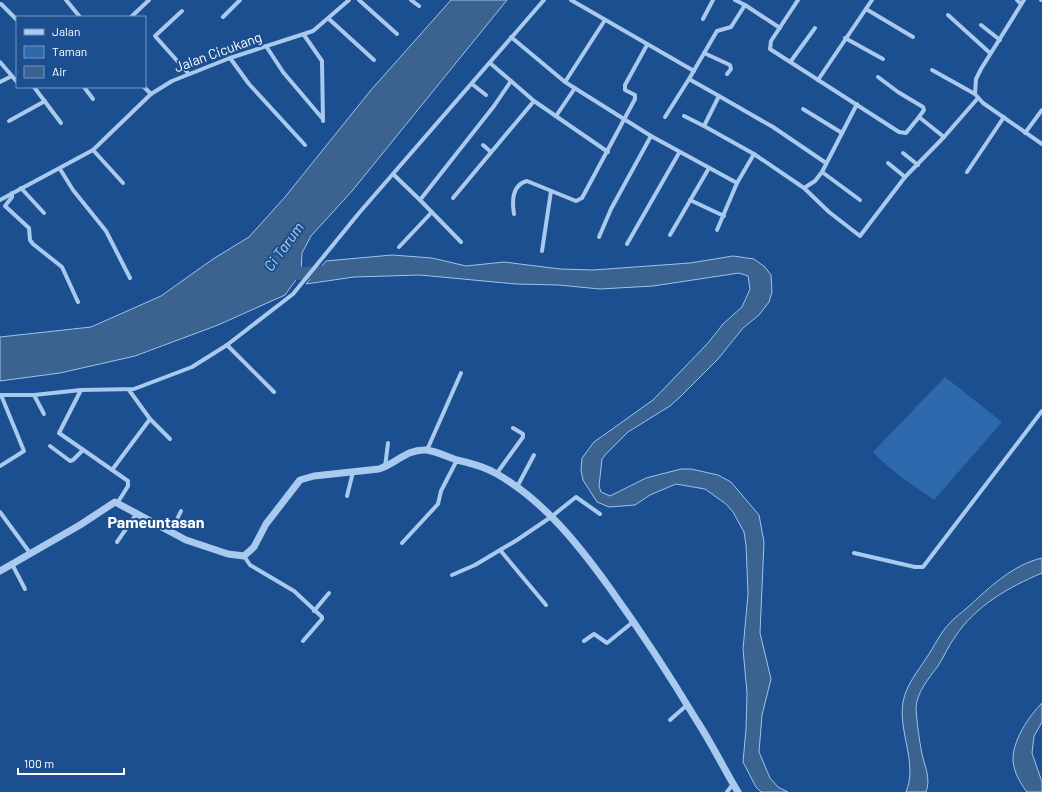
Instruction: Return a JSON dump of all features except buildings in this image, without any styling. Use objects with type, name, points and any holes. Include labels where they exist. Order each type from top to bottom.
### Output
[{"type":"street","points":[[66,0],[79,16]]},
{"type":"street","points":[[132,16],[149,0]]},
{"type":"street","points":[[222,18],[235,2],[240,0]]},
{"type":"street","name":"Jalan Cicukang","points":[[0,200],[93,150],[151,94],[172,80],[230,58],[304,35],[318,28],[349,0]]},
{"type":"street","points":[[359,0],[397,34]]},
{"type":"street","points":[[411,0],[418,6]]},
{"type":"street","points":[[0,466],[24,451],[0,395],[34,395],[81,390],[129,390],[143,386],[192,367],[227,345],[280,306],[296,291],[334,243],[544,0]]},
{"type":"street","points":[[571,0],[694,71]]},
{"type":"street","points":[[703,18],[713,0]]},
{"type":"street","points":[[735,0],[780,28]]},
{"type":"street","points":[[798,0],[769,45],[770,49],[902,133],[909,131],[924,110],[924,107],[898,92],[878,77]]},
{"type":"street","points":[[818,80],[872,0]]},
{"type":"street","points":[[975,94],[976,79],[990,53],[1000,40],[1022,2],[1017,0]]},
{"type":"street","points":[[1,4],[16,19]]},
{"type":"street","points":[[665,117],[718,31],[731,27],[745,5]]},
{"type":"street","points":[[866,9],[914,37]]},
{"type":"street","points":[[182,11],[155,36],[188,73]]},
{"type":"street","points":[[948,14],[990,53]]},
{"type":"street","points":[[329,19],[374,60]]},
{"type":"street","points":[[565,82],[605,20]]},
{"type":"street","points":[[981,25],[1000,40]]},
{"type":"street","points":[[791,61],[815,28]]},
{"type":"street","points":[[266,46],[286,76],[323,120],[322,61],[304,35]]},
{"type":"street","points":[[511,37],[565,82],[679,153],[736,183]]},
{"type":"street","points":[[845,38],[883,59]]},
{"type":"street","points":[[514,214],[512,199],[514,193],[523,182],[527,181],[572,199],[579,200],[608,152],[636,97],[625,90],[625,85],[647,45]]},
{"type":"street","points":[[704,53],[730,65],[731,69],[727,74]]},
{"type":"street","points":[[230,58],[249,84],[305,145]]},
{"type":"street","points":[[0,62],[16,81]]},
{"type":"street","points":[[490,63],[534,101],[608,152]]},
{"type":"street","points":[[932,70],[975,94],[978,98],[1042,144]]},
{"type":"street","points":[[0,82],[12,76]]},
{"type":"street","points":[[689,78],[773,127],[826,163]]},
{"type":"street","points":[[420,200],[494,106],[511,81]]},
{"type":"street","points":[[472,84],[486,95]]},
{"type":"street","points":[[35,88],[61,122]]},
{"type":"street","points":[[85,88],[93,99]]},
{"type":"street","points":[[145,88],[151,94]]},
{"type":"street","points":[[556,116],[575,88]]},
{"type":"street","points":[[704,126],[719,96]]},
{"type":"street","points":[[684,116],[754,154],[804,188],[829,212],[860,236],[905,177],[944,137],[978,98]]},
{"type":"street","points":[[9,121],[45,101]]},
{"type":"street","points":[[452,198],[534,101]]},
{"type":"street","points":[[804,188],[815,181],[822,172],[857,104]]},
{"type":"street","points":[[803,109],[842,133]]},
{"type":"street","points":[[1025,133],[1042,110]]},
{"type":"street","points":[[919,117],[944,137]]},
{"type":"street","points":[[967,172],[1004,117]]},
{"type":"street","points":[[599,237],[611,209],[651,136]]},
{"type":"street","points":[[483,145],[491,152]]},
{"type":"street","points":[[93,150],[123,183]]},
{"type":"street","points":[[627,244],[679,153]]},
{"type":"street","points":[[903,153],[918,165]]},
{"type":"street","points":[[717,230],[724,216],[736,183],[754,154]]},
{"type":"street","points":[[888,163],[905,177]]},
{"type":"street","points":[[670,234],[709,168]]},
{"type":"street","points":[[60,169],[73,190],[106,231],[130,278]]},
{"type":"street","points":[[822,172],[860,200]]},
{"type":"street","points":[[393,174],[461,242]]},
{"type":"street","points":[[21,188],[44,213]]},
{"type":"street","points":[[542,251],[552,191]]},
{"type":"street","points":[[12,193],[12,197],[5,206],[29,228],[30,240],[33,244],[62,267],[78,302]]},
{"type":"street","points":[[690,200],[724,216]]},
{"type":"street","points":[[399,247],[432,212]]},
{"type":"street","points":[[227,345],[274,392]]},
{"type":"street","points":[[427,450],[461,373]]},
{"type":"street","points":[[0,571],[80,525],[106,506],[118,502],[128,486],[128,481],[59,433],[81,390]]},
{"type":"street","points":[[129,390],[150,419],[170,439]]},
{"type":"street","points":[[34,395],[44,414]]},
{"type":"street","points":[[854,553],[915,567],[923,567],[1042,411]]},
{"type":"street","points":[[112,470],[150,419]]},
{"type":"street","points":[[497,473],[523,437],[523,434],[513,428]]},
{"type":"street","points":[[385,467],[388,443]]},
{"type":"street","points":[[50,446],[70,461],[83,450]]},
{"type":"street","points":[[118,502],[186,540],[228,554],[244,556],[254,547],[275,512],[300,480],[314,476],[385,467],[405,454],[414,451],[427,450],[497,473],[517,487],[552,517],[582,550],[634,622],[687,705],[738,792]]},
{"type":"street","points":[[517,487],[534,456]]},
{"type":"street","points":[[402,543],[438,504],[441,491],[457,460]]},
{"type":"street","points":[[347,496],[353,472]]},
{"type":"street","points":[[452,575],[475,565],[500,550],[552,517],[576,497],[600,514]]},
{"type":"street","points":[[0,512],[30,553]]},
{"type":"street","points":[[171,532],[181,512]]},
{"type":"street","points":[[117,542],[137,513]]},
{"type":"street","points":[[500,550],[546,605]]},
{"type":"street","points":[[244,556],[250,565],[294,591],[322,619],[303,641]]},
{"type":"street","points":[[12,564],[25,589]]},
{"type":"street","points":[[314,611],[329,593]]},
{"type":"street","points":[[584,641],[594,634],[606,643],[634,622]]},
{"type":"street","points":[[670,720],[687,705]]},
{"type":"street","points":[[727,792],[733,784]]},
{"type":"green space","points":[[945,377],[1002,422],[934,500],[894,472],[873,452]]},
{"type":"water","name":"Ci Tarum","points":[[451,0],[507,0],[352,191],[311,236],[302,253],[301,273],[285,295],[218,325],[135,356],[60,373],[0,381],[0,337],[91,327],[161,296],[213,259],[249,237],[285,197],[371,90]]},
{"type":"water","points":[[392,255],[432,258],[466,266],[504,262],[560,269],[593,270],[690,263],[733,256],[754,259],[765,267],[771,275],[772,292],[769,302],[759,315],[743,328],[718,359],[680,397],[670,406],[628,432],[606,454],[602,459],[599,486],[601,492],[610,496],[646,478],[681,469],[691,469],[718,475],[731,482],[759,515],[764,542],[760,633],[771,679],[762,715],[759,752],[770,778],[778,787],[788,792],[761,792],[756,787],[743,762],[747,693],[743,649],[748,594],[744,532],[733,512],[726,504],[705,489],[676,484],[650,495],[635,505],[609,507],[597,502],[583,480],[581,470],[582,458],[594,442],[653,400],[708,343],[723,324],[742,307],[750,289],[748,276],[739,273],[653,286],[600,289],[558,285],[516,284],[420,275],[354,277],[306,284],[326,261]]},
{"type":"water","points":[[1042,558],[1042,573],[1005,591],[972,616],[953,640],[924,686],[918,697],[916,709],[920,743],[928,782],[926,792],[906,792],[910,770],[902,713],[903,702],[913,678],[943,632],[953,620],[1002,578],[1031,561]]},
{"type":"water","points":[[1042,703],[1042,722],[1034,736],[1032,753],[1042,782],[1042,792],[1027,792],[1016,773],[1013,753],[1022,729]]},
{"type":"waterway","name":"Ci Tarum","points":[[285,274],[333,272]]},
{"type":"district","name":"Pameuntasan","points":[[156,522]]}]
